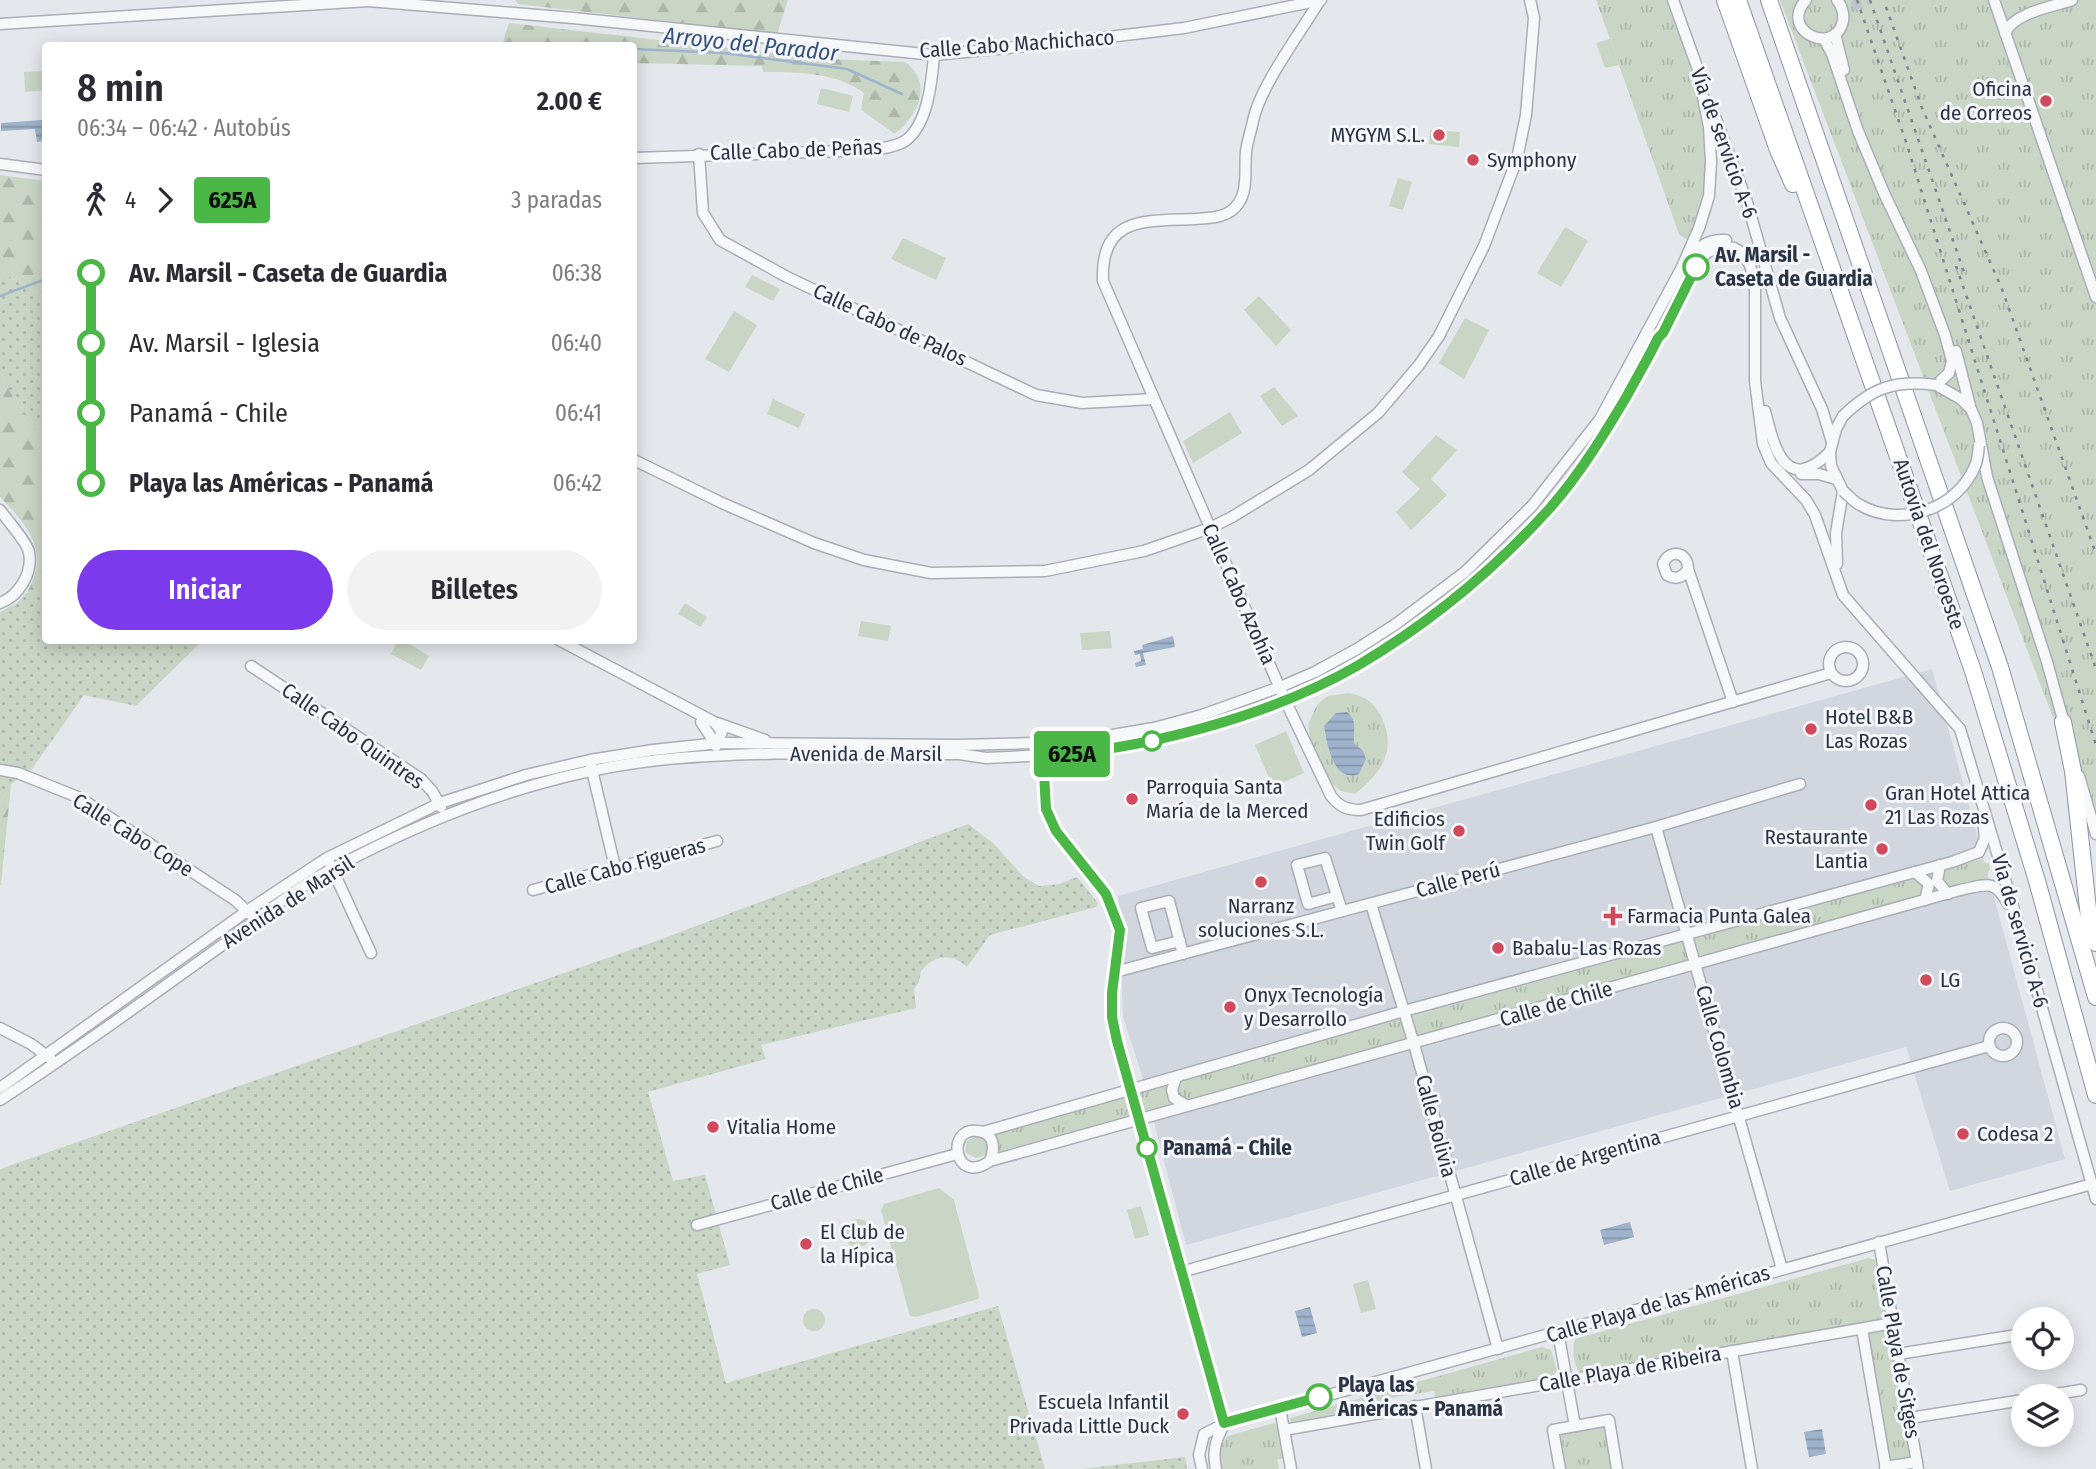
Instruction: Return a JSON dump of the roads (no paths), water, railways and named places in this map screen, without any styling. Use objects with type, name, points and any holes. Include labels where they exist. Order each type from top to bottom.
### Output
[{"type":"highway","points":[[1725,0],[1778,150],[1847,308]]},
{"type":"highway","name":"Autovía del Noroeste","points":[[1738,0],[1973,671],[2037,881],[2096,1095]]},
{"type":"highway","name":"Autovía del Noroeste","points":[[1769,0],[2000,667],[2096,998]]},
{"type":"highway","points":[[2063,722],[2073,771],[2089,918],[2096,943]]},
{"type":"street","name":"Calle Cabo Azohía","points":[[1320,0],[1254,113],[1246,151],[1243,196],[1231,211],[1212,218],[1153,220],[1133,224],[1120,231],[1108,243],[1102,261],[1103,281],[1285,700],[1331,796],[1339,805],[1350,810],[1361,810],[1831,673]]},
{"type":"street","name":"Calle Cabo Machichaco","points":[[0,24],[368,1],[573,18],[934,55],[1184,28],[1320,0]]},
{"type":"street","points":[[637,461],[722,503],[814,543],[864,561],[931,573],[1045,571],[1144,551],[1233,517],[1309,470],[1378,413],[1419,365],[1439,336],[1485,246],[1517,159],[1526,115],[1534,18],[1530,0]]},
{"type":"street","name":"Vía de servicio A-6","points":[[1673,0],[1747,202],[1780,318],[1822,409],[1831,447],[1819,463],[1808,468],[1796,468],[1780,459],[1773,444],[1760,381],[1760,284],[1757,267],[1745,248],[1736,242],[1710,241],[1697,248],[1681,269]]},
{"type":"street","points":[[1805,0],[1798,15],[1800,25],[1814,38],[1824,39],[1835,34],[1842,25],[1840,6]]},
{"type":"street","points":[[1994,0],[2096,297]]},
{"type":"street","points":[[2006,33],[2009,25],[2022,18],[2072,0]]},
{"type":"street","points":[[2000,16],[2007,19],[2022,18]]},
{"type":"street","points":[[1835,34],[1854,105],[1889,192],[1939,299],[1955,347],[1970,409],[1979,430],[1976,465],[1966,482],[1952,496],[1935,507],[1916,514],[1897,516],[1858,504],[1843,491],[1836,479],[1831,466],[1831,447],[1843,416],[1875,391],[1905,383],[1936,385],[1949,391],[1970,409]]},
{"type":"street","points":[[1824,39],[1832,54],[1858,131],[1921,271],[1945,334],[1952,361],[1949,373],[1936,385]]},
{"type":"street","name":"Calle Cabo de Peñas","points":[[637,158],[873,150],[891,147],[906,141],[921,119],[932,87],[934,55]]},
{"type":"street","points":[[1652,335],[1648,325],[1660,323],[1699,228],[1710,185],[1712,162],[1709,127],[1698,71]]},
{"type":"street","name":"Calle Cabo de Palos","points":[[699,154],[703,213],[720,240],[787,277],[1036,395],[1082,403],[1154,398]]},
{"type":"street","points":[[0,164],[42,169]]},
{"type":"street","name":"Vía de servicio A-6","points":[[1660,323],[1701,258],[1713,248],[1722,246],[1743,253],[1751,265],[1756,309],[1755,381],[1763,444],[1771,463],[1793,484],[1815,515],[1843,595],[1960,729],[2096,1199]]},
{"type":"street","name":"Avenida de Marsil","points":[[0,1088],[52,1059],[257,920],[330,864],[444,814],[591,766],[719,743],[1071,742],[1154,727],[1214,711],[1315,672],[1396,624],[1465,572],[1532,506],[1600,419],[1652,335]]},
{"type":"street","name":"Avenida de Marsil","points":[[0,1100],[247,911],[440,803],[526,775],[591,766],[707,756],[960,754],[986,758],[1072,754],[1152,741],[1285,700],[1322,684],[1357,666],[1407,633],[1475,582],[1551,507],[1609,427],[1652,335]]},
{"type":"street","name":"Vía de servicio A-6","points":[[1758,407],[1770,449],[1777,463],[1795,474],[1819,474],[1836,479]]},
{"type":"street","points":[[1979,445],[2000,520],[2047,662],[2096,834]]},
{"type":"street","name":"Vía de servicio A-6","points":[[1838,581],[1836,533],[1843,491]]},
{"type":"street","points":[[0,510],[29,551],[29,570],[21,588],[0,603]]},
{"type":"street","points":[[1688,569],[1733,702]]},
{"type":"street","points":[[566,644],[699,718],[774,743]]},
{"type":"street","name":"Calle Cabo Quintres","points":[[251,666],[421,779],[440,803],[444,814]]},
{"type":"street","points":[[699,718],[711,737],[739,755]]},
{"type":"street","points":[[691,746],[699,718]]},
{"type":"street","points":[[707,756],[719,743],[722,732],[714,722]]},
{"type":"street","points":[[1043,743],[1046,809],[1056,831],[1106,894],[1120,930],[1112,993],[1112,1017],[1224,1423],[1215,1441],[1213,1454],[1216,1469]]},
{"type":"street","points":[[591,766],[615,867]]},
{"type":"street","name":"Calle Cabo Cope","points":[[0,770],[18,773],[80,798],[234,900],[257,920]]},
{"type":"street","name":"Calle Perú","points":[[1115,972],[1656,827],[1800,785]]},
{"type":"street","name":"Calle de Chile","points":[[983,1132],[1979,852],[1985,838],[1980,794]]},
{"type":"street","name":"Calle Colombia","points":[[1656,827],[1782,1269]]},
{"type":"street","name":"Calle Cabo Figueras","points":[[533,890],[717,841]]},
{"type":"street","points":[[1338,896],[1308,904],[1297,865],[1325,858],[1338,896],[1342,911]]},
{"type":"street","points":[[330,864],[371,953]]},
{"type":"street","points":[[1940,865],[1937,881],[1948,894]]},
{"type":"street","points":[[1915,872],[1928,884],[1925,900]]},
{"type":"street","name":"Calle de Chile","points":[[990,1161],[1948,894],[1988,885],[2000,890],[2018,923]]},
{"type":"street","points":[[1324,900],[1328,915]]},
{"type":"street","points":[[1180,941],[1152,948],[1141,908],[1168,901],[1180,941],[1183,954]]},
{"type":"street","name":"Calle Bolivia","points":[[1371,904],[1414,1044],[1498,1349]]},
{"type":"street","points":[[1167,944],[1170,957]]},
{"type":"street","points":[[0,1028],[52,1059]]},
{"type":"street","name":"Calle de Argentina","points":[[1181,1272],[1989,1045]]},
{"type":"street","points":[[1177,1077],[1172,1090],[1174,1098],[1186,1105]]},
{"type":"street","points":[[1154,1083],[1166,1091],[1169,1100],[1163,1111]]},
{"type":"street","points":[[974,1130],[983,1132],[991,1138],[994,1149],[990,1161],[982,1167],[970,1168],[961,1162],[957,1154],[957,1143],[962,1135],[974,1130]]},
{"type":"street","name":"Calle de Chile","points":[[697,1225],[957,1154]]},
{"type":"street","name":"Calle Playa de las Américas","points":[[1224,1423],[2092,1184]]},
{"type":"street","name":"Calle Playa de Sitges","points":[[1862,1329],[1886,1468],[1918,1465],[1879,1242]]},
{"type":"street","name":"Calle Playa de Ribeira","points":[[1284,1430],[1893,1323]]},
{"type":"street","points":[[1558,1332],[1575,1426]]},
{"type":"street","points":[[1898,1354],[2011,1336]]},
{"type":"street","points":[[1732,1350],[1752,1469]]},
{"type":"street","points":[[2074,1391],[2081,1390]]},
{"type":"street","points":[[1910,1418],[2011,1402]]},
{"type":"street","points":[[1415,1406],[1426,1469]]},
{"type":"street","points":[[1280,1408],[1291,1469]]},
{"type":"street","points":[[1560,1469],[1553,1430],[1609,1420],[1617,1469]]},
{"type":"street","points":[[1202,1469],[1199,1455],[1204,1434],[1224,1423]]},
{"type":"water","points":[[42,120],[42,141],[37,142],[35,129],[1,131],[1,123]]},
{"type":"water","points":[[1173,636],[1175,647],[1143,653],[1146,665],[1136,667],[1135,663],[1141,661],[1140,654],[1135,655],[1134,651],[1143,649],[1142,645]]},
{"type":"water","points":[[1347,712],[1354,722],[1354,743],[1363,751],[1366,759],[1359,774],[1350,776],[1337,768],[1324,726],[1336,713]]},
{"type":"water","points":[[1630,1222],[1634,1237],[1604,1245],[1600,1230]]},
{"type":"water","points":[[1310,1307],[1317,1333],[1302,1337],[1295,1311]]},
{"type":"water","points":[[1822,1429],[1826,1454],[1809,1457],[1804,1432]]},
{"type":"waterway","name":"Arroyo del Parador","points":[[637,49],[724,53],[847,69],[902,94]]},
{"type":"waterway","name":"Arroyo del Parador","points":[[0,296],[42,280]]},
{"type":"tunnel","points":[[1852,6],[1868,0]]},
{"type":"railway","points":[[1857,0],[1906,142],[2096,745]]},
{"type":"railway","points":[[1870,0],[1965,275]]},
{"type":"railway","points":[[1886,7],[1922,108],[2002,289],[2096,554]]},
{"type":"railway","points":[[1956,266],[2096,669]]},
{"type":"place","name":"Oficina de Correos","points":[[2046,101]]},
{"type":"place","name":"MYGYM S.L.","points":[[1439,135]]},
{"type":"place","name":"Symphony","points":[[1473,160]]},
{"type":"place","name":"Av. Marsil - Caseta de Guardia","points":[[1696,267]]},
{"type":"place","name":"Hotel B&B Las Rozas","points":[[1811,729]]},
{"type":"place","name":"Parroquia Santa María de la Merced","points":[[1132,799]]},
{"type":"place","name":"Gran Hotel Attica 21 Las Rozas","points":[[1871,805]]},
{"type":"place","name":"Edificios Twin Golf","points":[[1459,831]]},
{"type":"place","name":"Restaurante Lantia","points":[[1882,849]]},
{"type":"place","name":"Narranz soluciones S.L.","points":[[1261,882]]},
{"type":"place","name":"Farmacia Punta Galea","points":[[1613,916]]},
{"type":"place","name":"Babalu-Las Rozas","points":[[1498,948]]},
{"type":"place","name":"LG","points":[[1926,980]]},
{"type":"place","name":"Onyx Tecnología y Desarrollo","points":[[1230,1007]]},
{"type":"place","name":"Vitalia Home","points":[[713,1127]]},
{"type":"place","name":"Codesa 2","points":[[1963,1134]]},
{"type":"place","name":"Panamá - Chile","points":[[1147,1148]]},
{"type":"place","name":"El Club de la Hípica","points":[[806,1244]]},
{"type":"place","name":"Playa las Américas - Panamá","points":[[1319,1397]]},
{"type":"place","name":"Escuela Infantil Privada Little Duck","points":[[1183,1414]]}]
